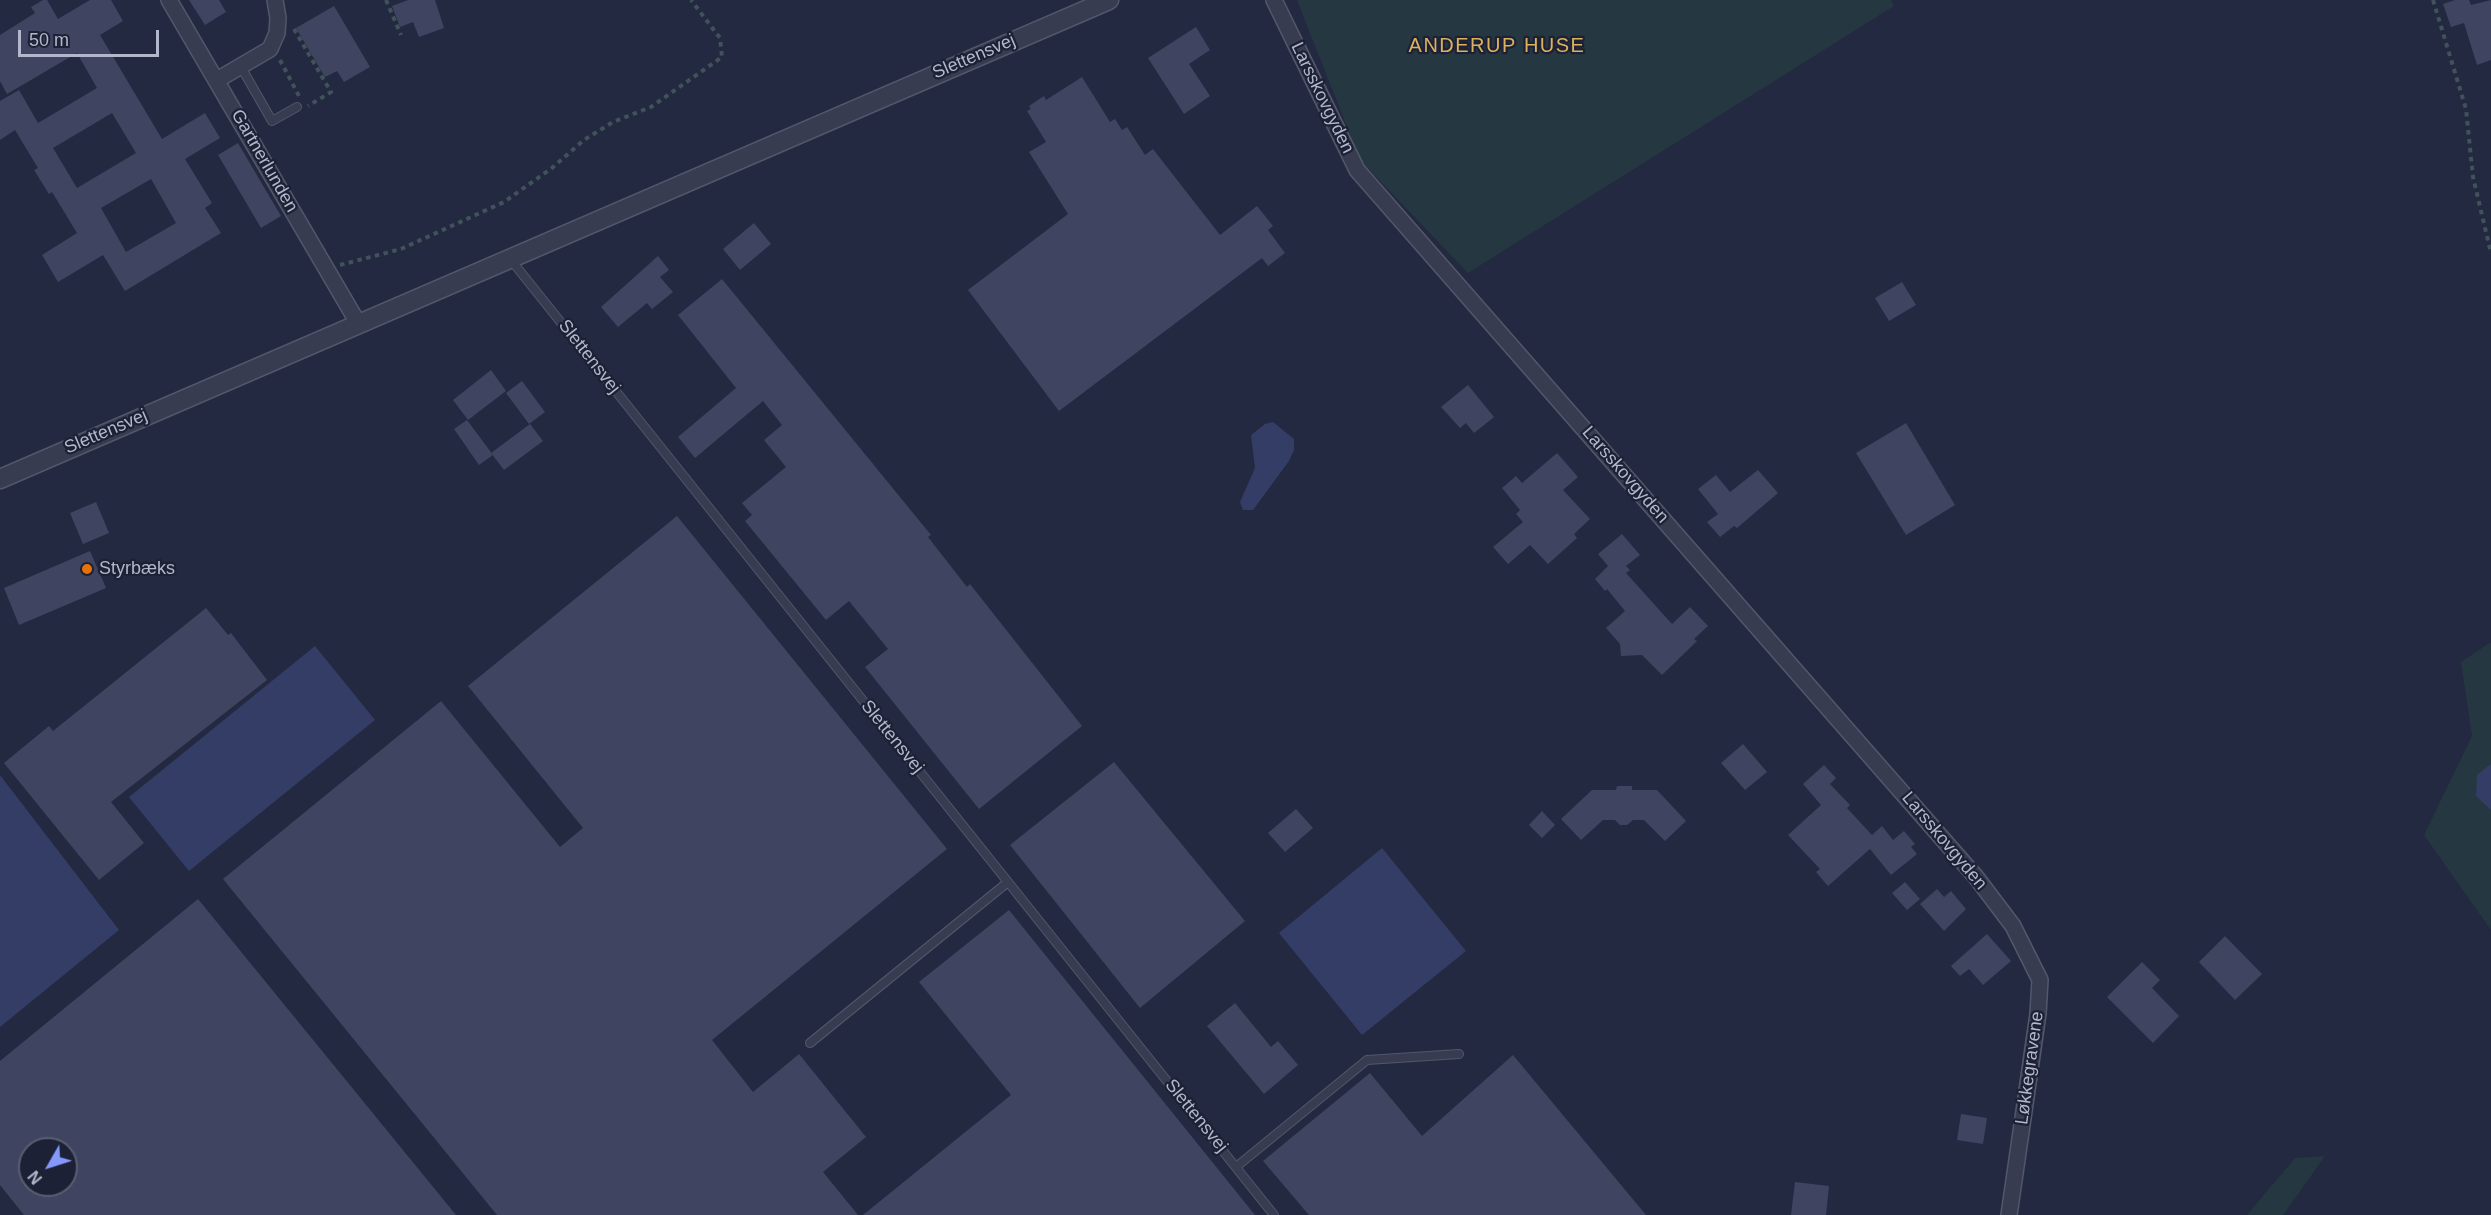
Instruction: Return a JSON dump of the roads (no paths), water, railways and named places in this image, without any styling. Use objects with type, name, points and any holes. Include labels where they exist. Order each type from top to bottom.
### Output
[{"type":"street","name":"Gartnerlunden","points":[[169,0],[358,323]]},
{"type":"street","points":[[217,80],[270,50],[277,33],[278,18],[275,0]]},
{"type":"street","name":"Slettensvej","points":[[0,478],[1109,0]]},
{"type":"street","name":"Larsskovgyden","points":[[1274,0],[1357,170],[1922,814],[1976,877],[2013,926]]},
{"type":"street","name":"Løkkegravene","points":[[2009,1215],[2038,1014],[2040,980],[2013,926]]},
{"type":"lane","points":[[240,67],[272,121],[297,107]]},
{"type":"lane","name":"Slettensvej","points":[[510,258],[1274,1215]]},
{"type":"lane","points":[[810,1043],[1008,882]]},
{"type":"lane","points":[[1236,1167],[1367,1060],[1459,1054]]},
{"type":"water","points":[[1273,422],[1294,439],[1294,450],[1289,461],[1253,510],[1243,510],[1240,502],[1255,468],[1251,435],[1265,424]]},
{"type":"water","points":[[315,646],[375,720],[189,871],[129,797]]},
{"type":"water","points":[[2491,764],[2491,810],[2476,796],[2477,775]]},
{"type":"water","points":[[0,775],[119,930],[0,1027]]},
{"type":"water","points":[[1382,848],[1466,951],[1362,1035],[1279,933]]},
{"type":"place","name":"Styrbæks","points":[[87,569]]},
{"type":"district","name":"ANDERUP HUSE","points":[[1497,46]]}]
